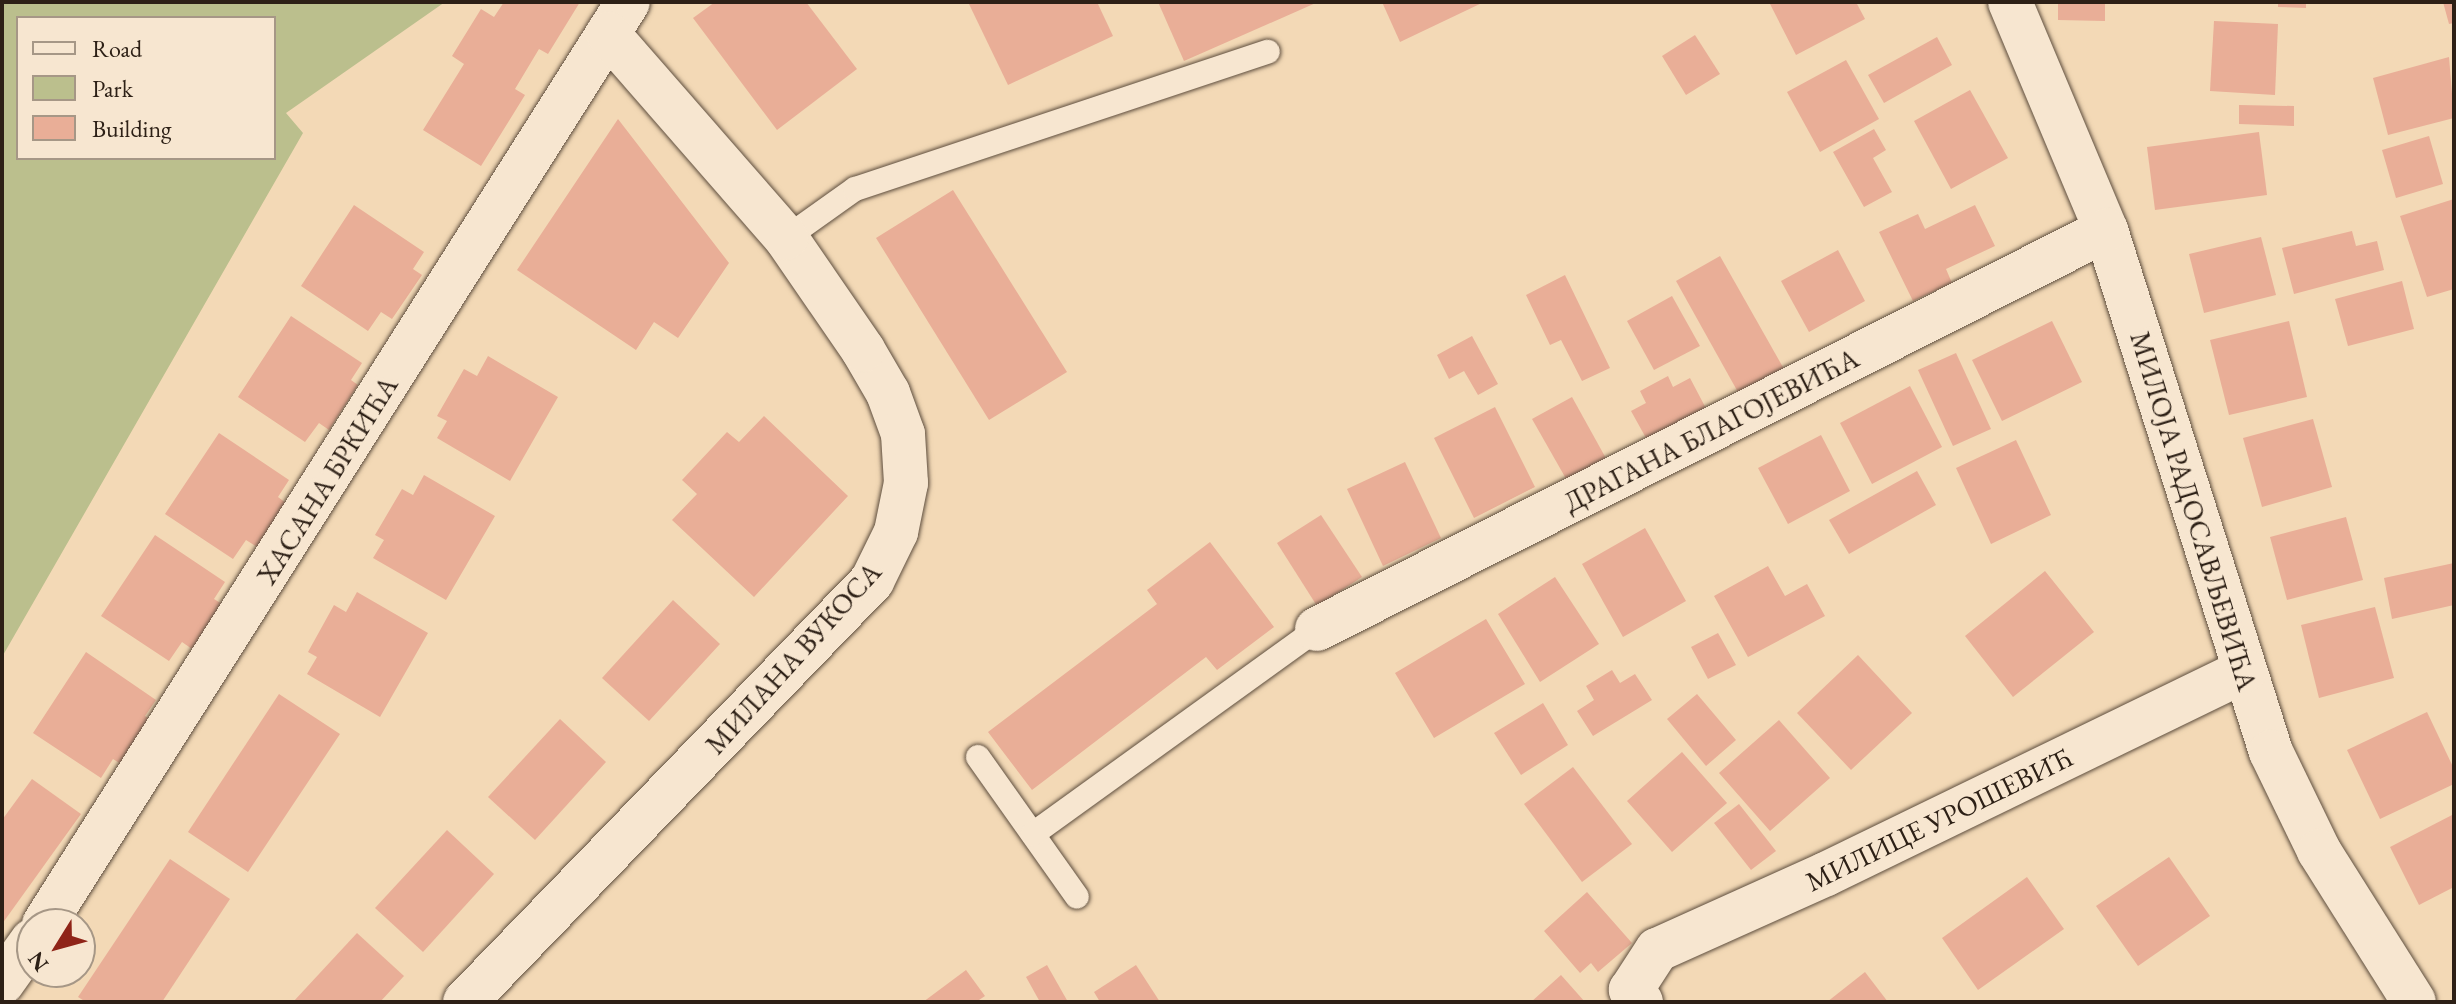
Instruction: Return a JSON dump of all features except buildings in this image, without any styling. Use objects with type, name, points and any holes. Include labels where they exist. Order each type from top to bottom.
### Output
[{"type":"street","name":"МИЛОЈА РАДОСАВЉЕВИЋА","points":[[2010,2],[2106,230],[2271,752],[2319,851],[2414,1002]]},
{"type":"street","name":"МИЛАНА ВУКОСА","points":[[465,1002],[872,581],[887,556],[906,483],[903,434],[888,393],[863,350],[786,238],[618,18]]},
{"type":"street","name":"ХАСАНА БРКИЋА","points":[[54,908],[618,18]]},
{"type":"street","name":"ДРАГАНА БЛАГОЈЕВИЋА","points":[[1317,629],[2106,230]]},
{"type":"street","name":"МИЛИЦЕ УРОШЕВИЋ","points":[[1640,987],[1657,950],[1826,874],[2244,671]]},
{"type":"street","points":[[2,983],[16,963]]},
{"type":"lane","points":[[786,238],[855,189],[1268,52]]},
{"type":"lane","points":[[1033,834],[1317,629]]},
{"type":"lane","points":[[978,757],[1077,897]]},
{"type":"green space","points":[[2,2],[445,2],[286,113],[303,133],[2,657]]}]
